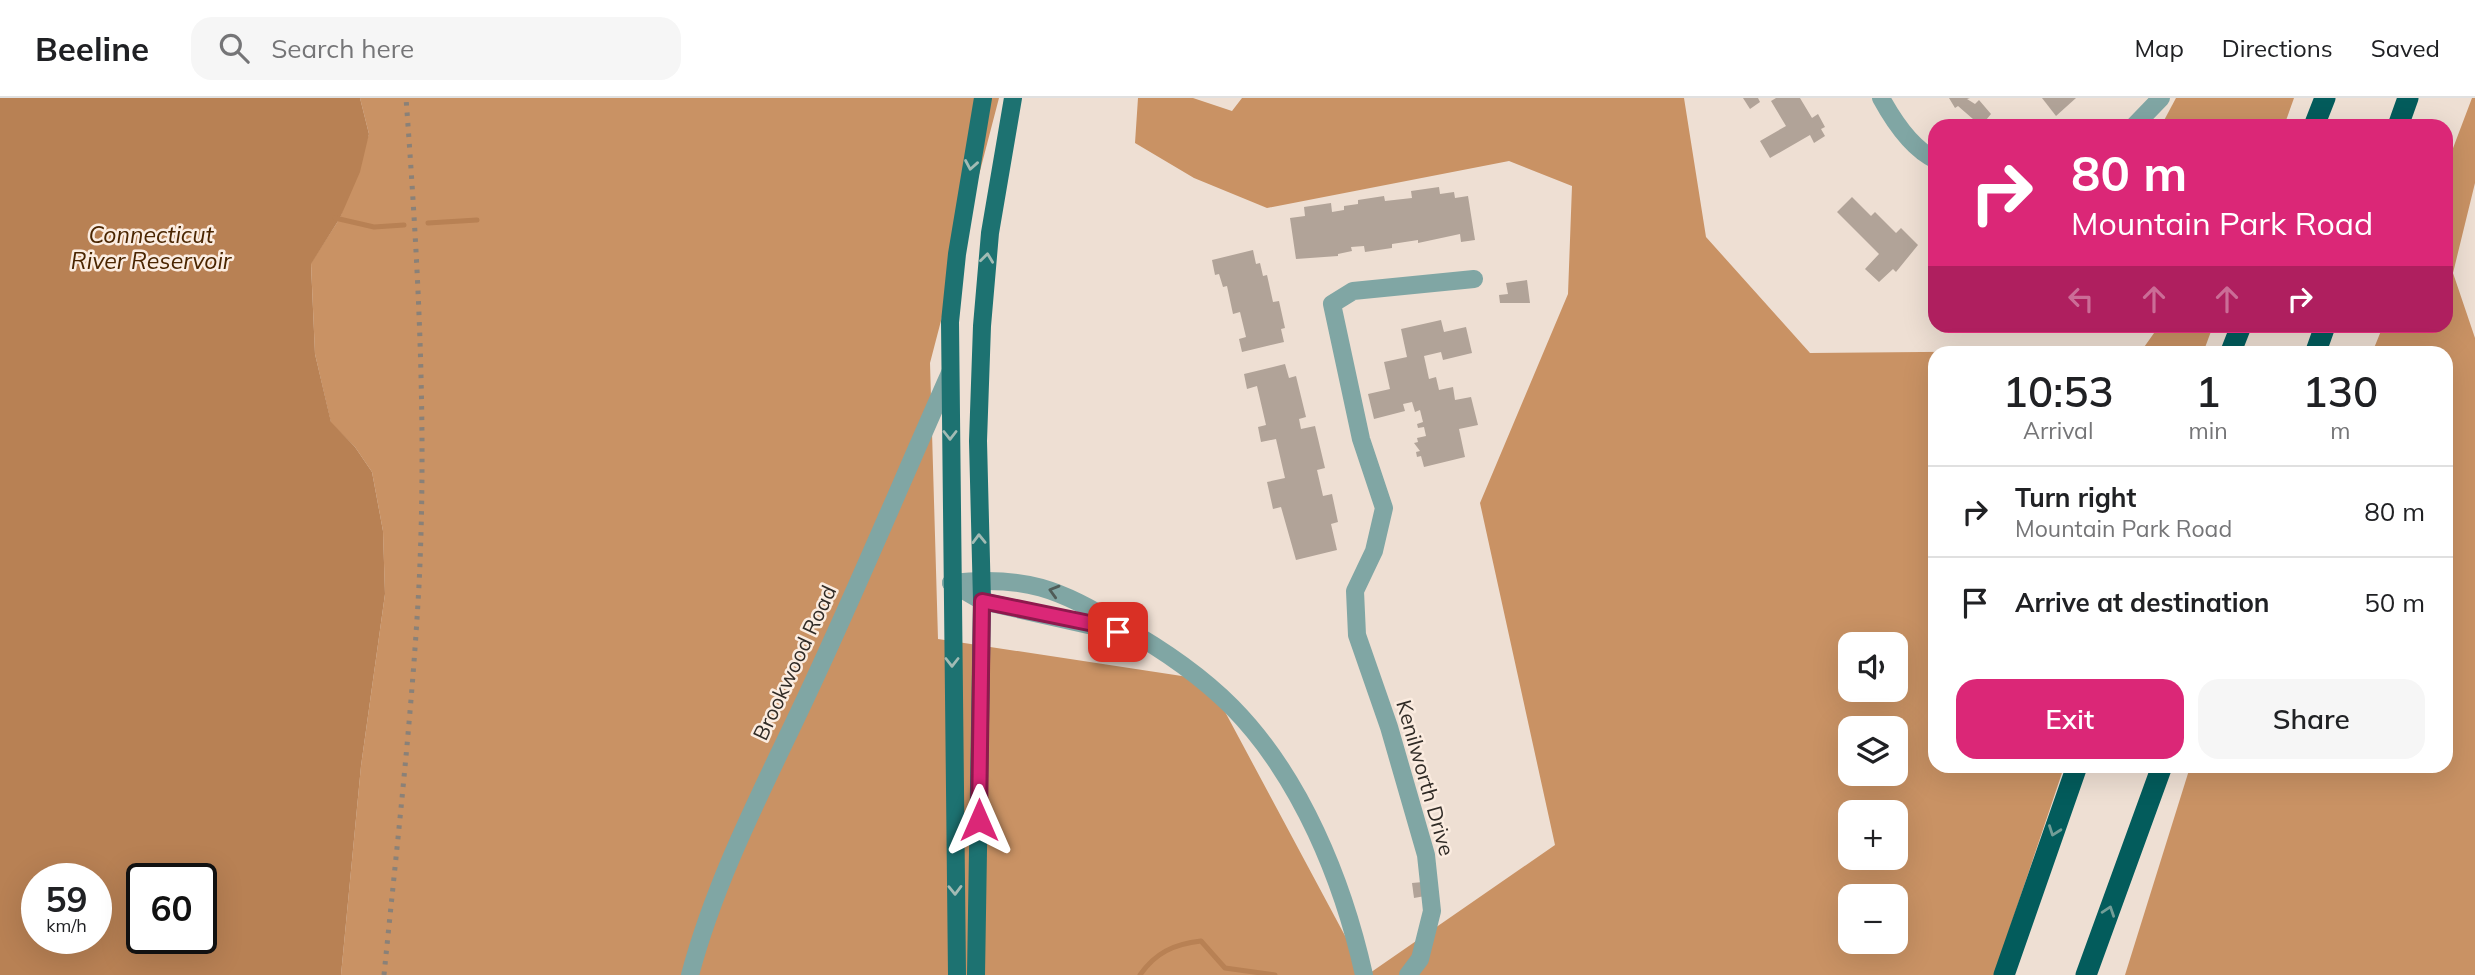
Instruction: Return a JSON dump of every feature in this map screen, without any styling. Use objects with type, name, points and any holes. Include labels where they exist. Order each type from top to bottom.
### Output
[{"type":"highway","points":[[2317,119],[2325,98]]},
{"type":"highway","points":[[2401,119],[2409,98]]},
{"type":"highway","points":[[2004,975],[2075,773]]},
{"type":"highway","points":[[2086,975],[2159,773]]},
{"type":"main road","points":[[957,975],[950,373],[954,280],[983,98]]},
{"type":"main road","points":[[976,975],[982,601],[978,441],[982,326],[990,233],[1013,98]]},
{"type":"street","points":[[1881,98],[1891,118],[1928,156]]},
{"type":"street","points":[[2141,119],[2161,98]]},
{"type":"street","name":"Kenilworth Drive","points":[[1408,975],[1420,959],[1432,911],[1426,855],[1389,727],[1357,635],[1355,591],[1374,551],[1384,508],[1361,439],[1332,304],[1353,291],[1474,279]]},
{"type":"street","name":"Brookwood Road","points":[[690,975],[705,919],[750,813],[815,678],[950,373]]},
{"type":"street","points":[[951,583],[1015,581],[1068,595],[1157,646],[1234,709],[1280,767],[1313,830],[1352,923],[1364,975]]},
{"type":"street","points":[[951,583],[982,601],[1099,625],[1157,646]]},
{"type":"shaded area","points":[[360,98],[999,98],[930,363],[938,639],[1208,680],[1366,975],[341,975],[361,766],[385,594],[383,531],[372,472],[355,447],[331,423],[315,354],[311,263],[340,218],[369,134]]},
{"type":"shaded area","points":[[1138,98],[1193,98],[1232,111],[1242,98],[1684,98],[1706,237],[1810,353],[1928,352],[1928,773],[2062,773],[1994,975],[1367,975],[1555,845],[1480,503],[1568,294],[1572,186],[1509,161],[1267,208],[1194,178],[1135,143]]},
{"type":"shaded area","points":[[2176,98],[2294,98],[2286,119],[2165,119]]},
{"type":"shaded area","points":[[2472,98],[2475,98],[2475,183],[2453,273],[2453,148]]},
{"type":"shaded area","points":[[2453,273],[2475,338],[2475,975],[2125,975],[2188,773],[2453,773],[2453,346],[2375,346],[2380,333],[2453,333]]},
{"type":"shaded area","points":[[2154,333],[2210,333],[2206,346],[2145,346]]},
{"type":"water","name":"Connecticut River Reservoir","points":[[0,98],[360,98],[369,134],[360,172],[340,218],[311,264],[315,354],[331,422],[355,447],[372,472],[383,531],[385,594],[361,766],[341,975],[0,975]]},
{"type":"building","points":[[1743,98],[1758,98],[1760,102],[1750,109]]},
{"type":"building","points":[[1776,98],[1800,98],[1812,118],[1818,114],[1825,127],[1821,129],[1825,136],[1814,143],[1810,135],[1770,158],[1760,141],[1786,126],[1771,101]]},
{"type":"building","points":[[1949,98],[1970,98],[1967,99],[1975,104],[1979,100],[1991,114],[1987,119],[1973,119],[1958,106],[1955,108]]},
{"type":"building","points":[[2042,98],[2076,98],[2056,116]]},
{"type":"building","points":[[1439,187],[1440,194],[1454,192],[1455,198],[1468,196],[1475,240],[1461,242],[1460,234],[1418,243],[1418,240],[1392,244],[1392,248],[1365,252],[1364,246],[1351,247],[1352,251],[1338,256],[1296,259],[1290,218],[1305,216],[1304,207],[1331,203],[1332,212],[1344,210],[1344,206],[1358,204],[1358,200],[1384,196],[1385,201],[1412,198],[1411,191]]},
{"type":"building","points":[[1852,197],[1871,216],[1875,212],[1896,233],[1901,228],[1918,245],[1896,272],[1893,269],[1879,282],[1865,269],[1879,254],[1837,212]]},
{"type":"building","points":[[1253,250],[1256,264],[1260,263],[1263,276],[1267,275],[1273,302],[1279,301],[1285,328],[1281,329],[1284,342],[1242,352],[1239,339],[1246,337],[1240,312],[1233,314],[1227,286],[1223,287],[1219,274],[1215,275],[1212,260]]},
{"type":"building","points":[[1527,280],[1530,303],[1500,303],[1499,295],[1508,294],[1506,283]]},
{"type":"building","points":[[1441,320],[1444,332],[1466,327],[1472,353],[1443,360],[1441,352],[1424,356],[1429,379],[1436,377],[1439,390],[1453,387],[1455,400],[1471,397],[1478,425],[1459,429],[1465,457],[1424,467],[1421,456],[1417,457],[1416,452],[1420,451],[1414,443],[1418,442],[1417,438],[1426,436],[1424,427],[1418,428],[1417,424],[1423,422],[1420,410],[1415,412],[1412,402],[1403,404],[1405,411],[1374,419],[1368,394],[1390,389],[1384,362],[1407,357],[1401,329]]},
{"type":"building","points":[[1285,364],[1289,378],[1296,376],[1306,417],[1299,419],[1301,429],[1315,426],[1325,468],[1317,470],[1323,496],[1332,494],[1338,522],[1331,524],[1337,550],[1296,560],[1281,507],[1273,509],[1267,482],[1285,478],[1276,439],[1261,442],[1258,427],[1266,425],[1257,386],[1247,389],[1244,374]]},
{"type":"building","points":[[1423,882],[1425,896],[1414,898],[1412,883]]},
{"type":"waterway","points":[[335,218],[374,227],[404,225]]},
{"type":"waterway","points":[[428,223],[477,220]]},
{"type":"waterway","points":[[1140,975],[1152,961],[1166,951],[1182,944],[1201,941],[1225,968],[1275,975]]},
{"type":"railway","points":[[384,975],[404,780],[421,524],[420,341],[406,98]]},
{"type":"route","points":[[979,820],[982,601],[1099,625],[1118,632]]}]
